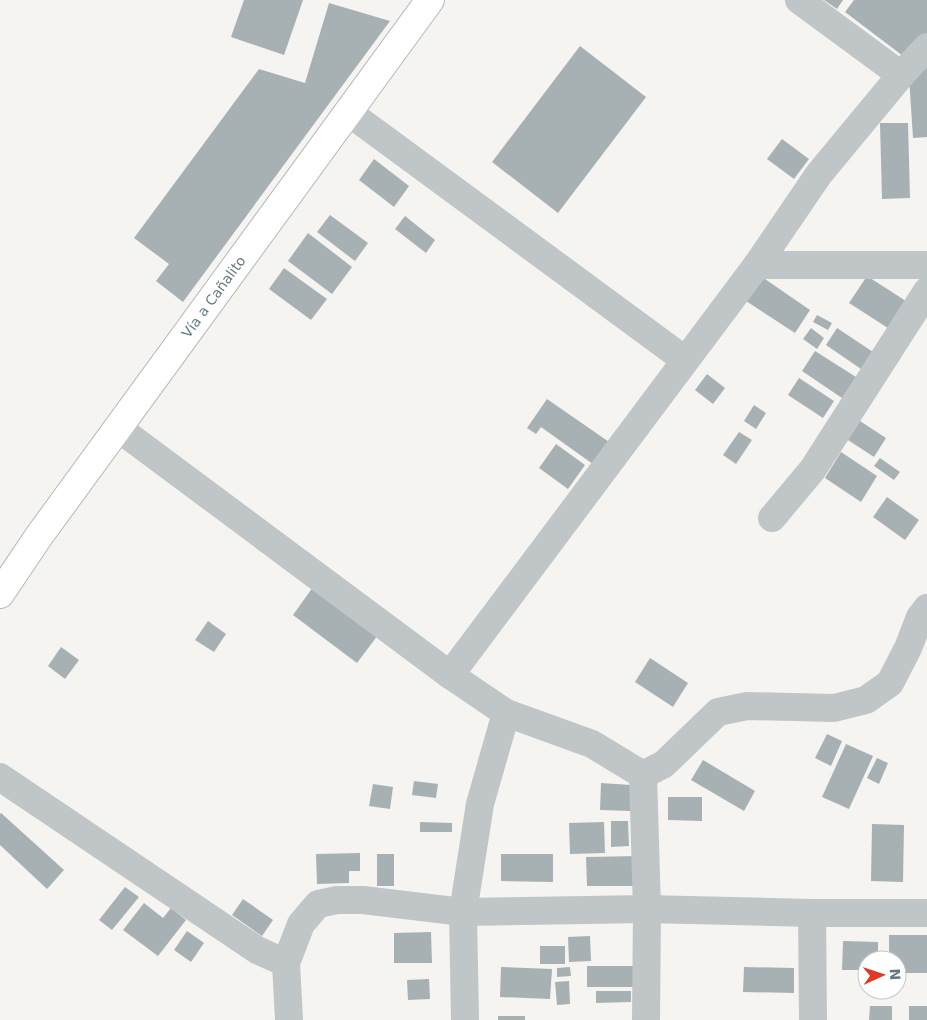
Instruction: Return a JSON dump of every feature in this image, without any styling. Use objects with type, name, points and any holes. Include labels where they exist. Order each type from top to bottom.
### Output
[{"type":"main road","name":"Vía a Cañalito","points":[[0,594],[118,428],[430,0]]},
{"type":"street","points":[[799,0],[901,74]]},
{"type":"street","points":[[450,675],[757,265],[819,174],[901,74],[927,47]]},
{"type":"street","points":[[348,112],[685,360]]},
{"type":"street","points":[[757,265],[927,265]]},
{"type":"street","points":[[772,518],[813,469],[927,290]]},
{"type":"street","points":[[118,428],[450,675],[506,713],[592,744],[643,775]]},
{"type":"street","points":[[643,775],[664,764],[718,712],[747,706],[834,708],[866,700],[890,683],[908,648],[920,617],[927,608]]},
{"type":"street","points":[[465,1020],[463,912],[480,804],[506,713]]},
{"type":"street","points":[[643,775],[647,909],[646,1020]]},
{"type":"street","points":[[0,777],[257,950],[286,963]]},
{"type":"street","points":[[289,1020],[286,963],[301,924],[318,904],[337,900],[363,900],[463,912],[647,909],[812,913],[927,913]]},
{"type":"street","points":[[812,913],[813,1020]]},
{"type":"building","points":[[244,0],[303,0],[284,55],[231,37]]},
{"type":"building","points":[[824,0],[843,0],[837,9]]},
{"type":"building","points":[[854,0],[927,0],[927,33],[907,59],[845,12]]},
{"type":"building","points":[[329,3],[390,21],[183,302],[156,281],[169,264],[134,238],[259,69],[305,83]]},
{"type":"building","points":[[580,46],[646,97],[558,213],[492,162]]},
{"type":"building","points":[[927,57],[927,137],[913,138],[909,77]]},
{"type":"building","points":[[880,123],[908,123],[910,198],[882,199]]},
{"type":"building","points":[[782,139],[809,159],[794,179],[767,159]]},
{"type":"building","points":[[374,159],[409,186],[394,207],[359,180]]},
{"type":"building","points":[[330,215],[368,243],[355,261],[317,232]]},
{"type":"building","points":[[405,216],[435,240],[426,253],[395,229]]},
{"type":"building","points":[[308,233],[352,267],[332,294],[288,261]]},
{"type":"building","points":[[284,268],[327,299],[311,320],[269,289]]},
{"type":"building","points":[[759,275],[810,310],[795,333],[743,299]]},
{"type":"building","points":[[867,276],[909,303],[891,330],[849,303]]},
{"type":"building","points":[[817,315],[832,323],[828,330],[813,322]]},
{"type":"building","points":[[811,328],[824,338],[817,349],[803,339]]},
{"type":"building","points":[[837,328],[876,354],[864,371],[826,345]]},
{"type":"building","points":[[815,351],[856,377],[842,398],[802,371]]},
{"type":"building","points":[[707,374],[725,388],[713,404],[695,390]]},
{"type":"building","points":[[799,378],[834,401],[823,418],[788,395]]},
{"type":"building","points":[[547,399],[612,444],[597,467],[541,427],[536,434],[527,428]]},
{"type":"building","points":[[754,405],[766,413],[756,429],[744,421]]},
{"type":"building","points":[[860,421],[886,438],[874,457],[848,440]]},
{"type":"building","points":[[739,432],[752,440],[736,464],[723,455]]},
{"type":"building","points":[[556,444],[585,465],[568,489],[539,468]]},
{"type":"building","points":[[841,452],[877,476],[861,502],[825,478]]},
{"type":"building","points":[[880,458],[900,472],[894,480],[874,466]]},
{"type":"building","points":[[887,497],[919,520],[905,540],[873,517]]},
{"type":"building","points":[[313,587],[378,635],[357,663],[293,615]]},
{"type":"building","points":[[208,621],[226,634],[214,652],[195,640]]},
{"type":"building","points":[[61,647],[79,660],[65,679],[48,666]]},
{"type":"building","points":[[650,658],[688,683],[673,707],[635,682]]},
{"type":"building","points":[[827,734],[842,741],[831,766],[815,758]]},
{"type":"building","points":[[846,744],[873,756],[849,809],[822,797]]},
{"type":"building","points":[[877,758],[888,763],[879,784],[867,778]]},
{"type":"building","points":[[703,760],[755,791],[744,811],[691,780]]},
{"type":"building","points":[[414,781],[438,784],[436,798],[412,795]]},
{"type":"building","points":[[601,783],[631,785],[630,811],[600,810]]},
{"type":"building","points":[[373,784],[393,787],[390,809],[369,806]]},
{"type":"building","points":[[668,797],[702,797],[702,821],[668,820]]},
{"type":"building","points":[[1,813],[64,870],[47,889],[0,845]]},
{"type":"building","points":[[611,821],[628,821],[629,846],[611,847]]},
{"type":"building","points":[[420,822],[452,823],[452,832],[420,832]]},
{"type":"building","points":[[604,822],[605,853],[570,854],[569,823]]},
{"type":"building","points":[[872,824],[904,825],[903,882],[871,881]]},
{"type":"building","points":[[360,853],[360,871],[349,871],[349,883],[317,884],[316,854]]},
{"type":"building","points":[[377,854],[394,854],[394,886],[377,886]]},
{"type":"building","points":[[501,854],[553,854],[553,882],[501,881]]},
{"type":"building","points":[[638,856],[638,886],[587,886],[586,857]]},
{"type":"building","points":[[125,887],[139,897],[112,930],[99,920]]},
{"type":"building","points":[[243,899],[273,920],[262,936],[232,915]]},
{"type":"building","points":[[144,903],[163,918],[171,908],[186,920],[158,956],[123,930]]},
{"type":"building","points":[[187,931],[204,943],[191,962],[174,950]]},
{"type":"building","points":[[431,932],[432,963],[394,963],[394,933]]},
{"type":"building","points":[[889,935],[927,935],[927,973],[907,973],[907,950],[889,950]]},
{"type":"building","points":[[590,936],[591,961],[569,962],[568,937]]},
{"type":"building","points":[[843,941],[878,942],[878,950],[857,950],[857,970],[842,970]]},
{"type":"building","points":[[540,946],[565,946],[565,964],[540,964]]},
{"type":"building","points":[[587,966],[640,966],[640,987],[587,987]]},
{"type":"building","points":[[501,967],[552,969],[550,999],[500,997]]},
{"type":"building","points":[[570,967],[571,976],[557,977],[557,968]]},
{"type":"building","points":[[744,967],[794,968],[794,993],[743,992]]},
{"type":"building","points":[[429,979],[430,999],[408,1000],[407,980]]},
{"type":"building","points":[[569,981],[570,1004],[557,1005],[555,982]]},
{"type":"building","points":[[596,991],[631,991],[631,1002],[596,1003]]},
{"type":"building","points":[[870,1006],[892,1006],[892,1020],[869,1020]]},
{"type":"building","points":[[909,1006],[927,1006],[927,1020],[909,1020]]},
{"type":"building","points":[[498,1016],[525,1016],[525,1020],[498,1020]]}]
